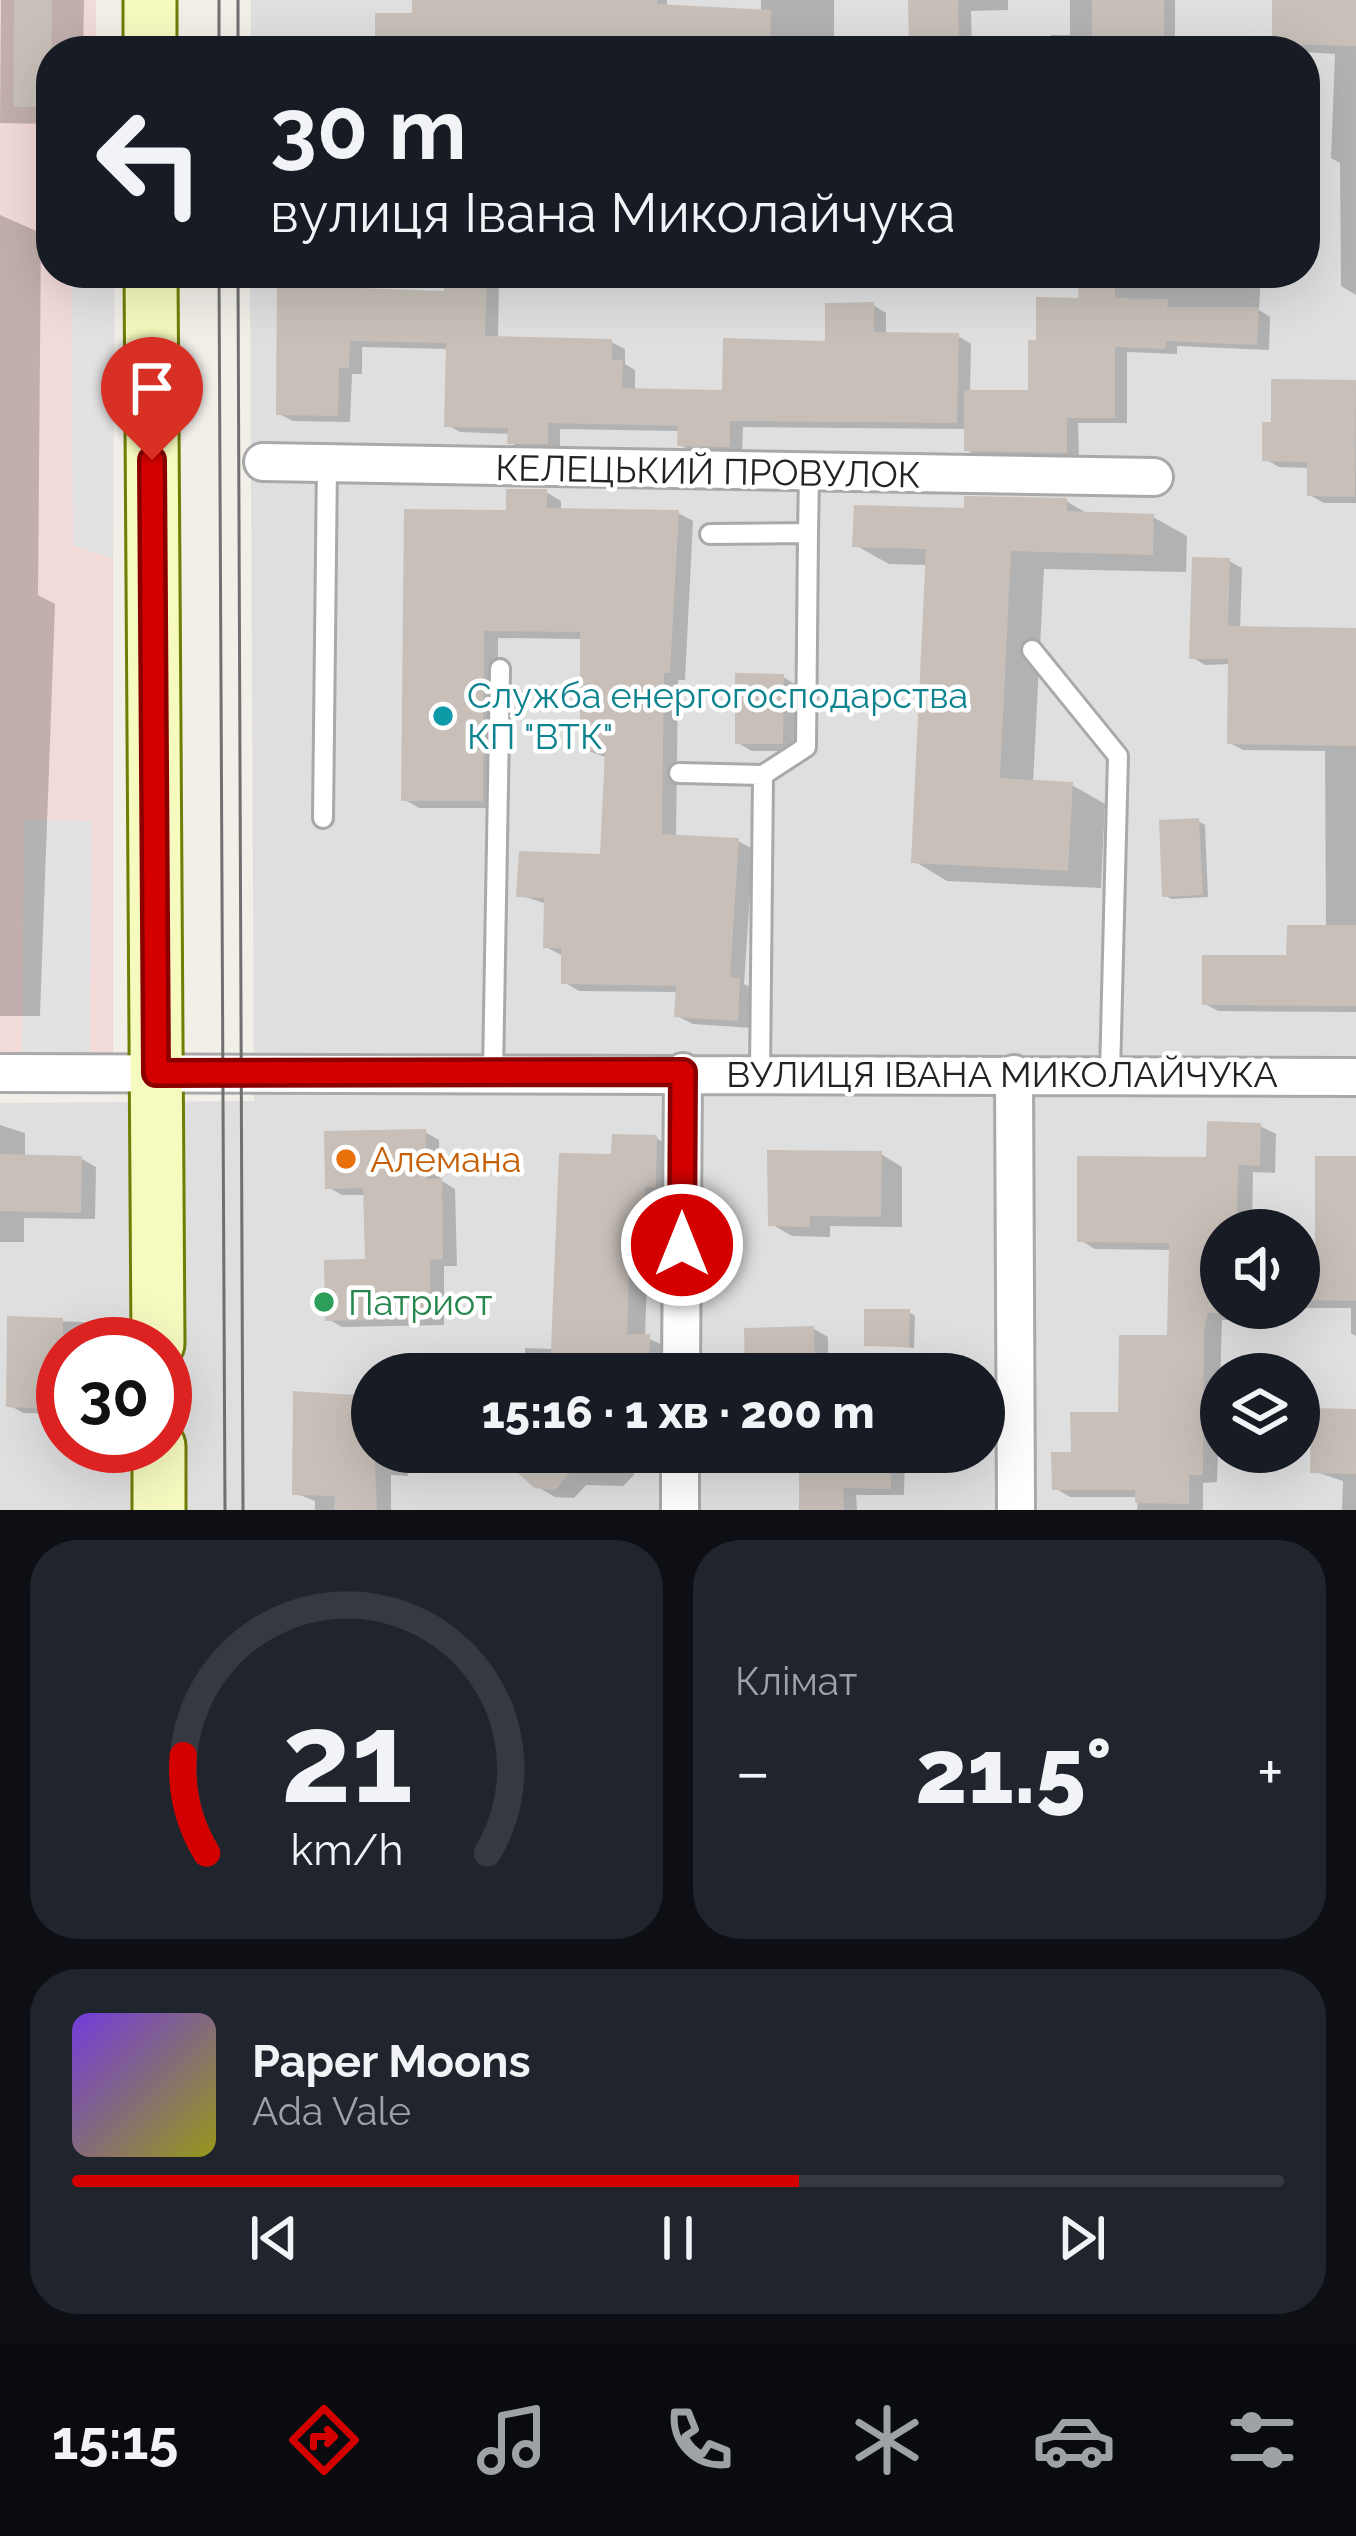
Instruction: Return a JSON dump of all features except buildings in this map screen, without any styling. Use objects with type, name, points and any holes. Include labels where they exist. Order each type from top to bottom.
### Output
[{"type":"main road","points":[[150,0],[150,36]]},
{"type":"main road","points":[[152,288],[158,1317]]},
{"type":"main road","points":[[159,1473],[159,1510]]},
{"type":"street","name":"КЕЛЕЦЬКИЙ ПРОВУЛОК","points":[[263,462],[809,475],[1154,477]]},
{"type":"street","points":[[681,1353],[683,1072]]},
{"type":"street","name":"ВУЛИЦЯ ІВАНА МИКОЛАЙЧУКА","points":[[0,1073],[1356,1077]]},
{"type":"street","points":[[1013,1074],[1016,1510]]},
{"type":"street","points":[[680,1473],[680,1510]]},
{"type":"lane","points":[[323,818],[327,463]]},
{"type":"lane","points":[[679,773],[763,775],[806,747],[809,475]]},
{"type":"lane","points":[[710,534],[808,533]]},
{"type":"lane","points":[[1032,650],[1118,756],[1110,1074]]},
{"type":"lane","points":[[493,1073],[500,669]]},
{"type":"lane","points":[[760,1072],[763,775]]},
{"type":"shaded area","points":[[0,0],[96,0],[96,36],[36,36],[36,288],[72,288],[73,545],[113,559],[113,1058],[0,1057]]},
{"type":"shaded area","points":[[251,0],[1356,0],[1356,1510],[0,1510],[0,1103],[254,1101],[250,288],[1320,288],[1320,36],[251,36]]},
{"type":"shaded area","points":[[72,288],[115,288],[113,559],[73,545]]},
{"type":"shaded area","points":[[24,820],[92,821],[90,1056],[22,1055]]},
{"type":"tram line","points":[[219,0],[219,36]]},
{"type":"tram line","points":[[238,0],[238,36]]},
{"type":"tram line","points":[[219,288],[225,1510]]},
{"type":"tram line","points":[[238,288],[243,1510]]},
{"type":"place","name":"Служба енергогосподарства КП \"ВТК\"","points":[[443,716]]},
{"type":"place","name":"Алемана","points":[[346,1159]]},
{"type":"place","name":"Патриот","points":[[324,1302]]},
{"type":"route","points":[[152,460],[156,1073],[683,1072],[682,1245]]}]
